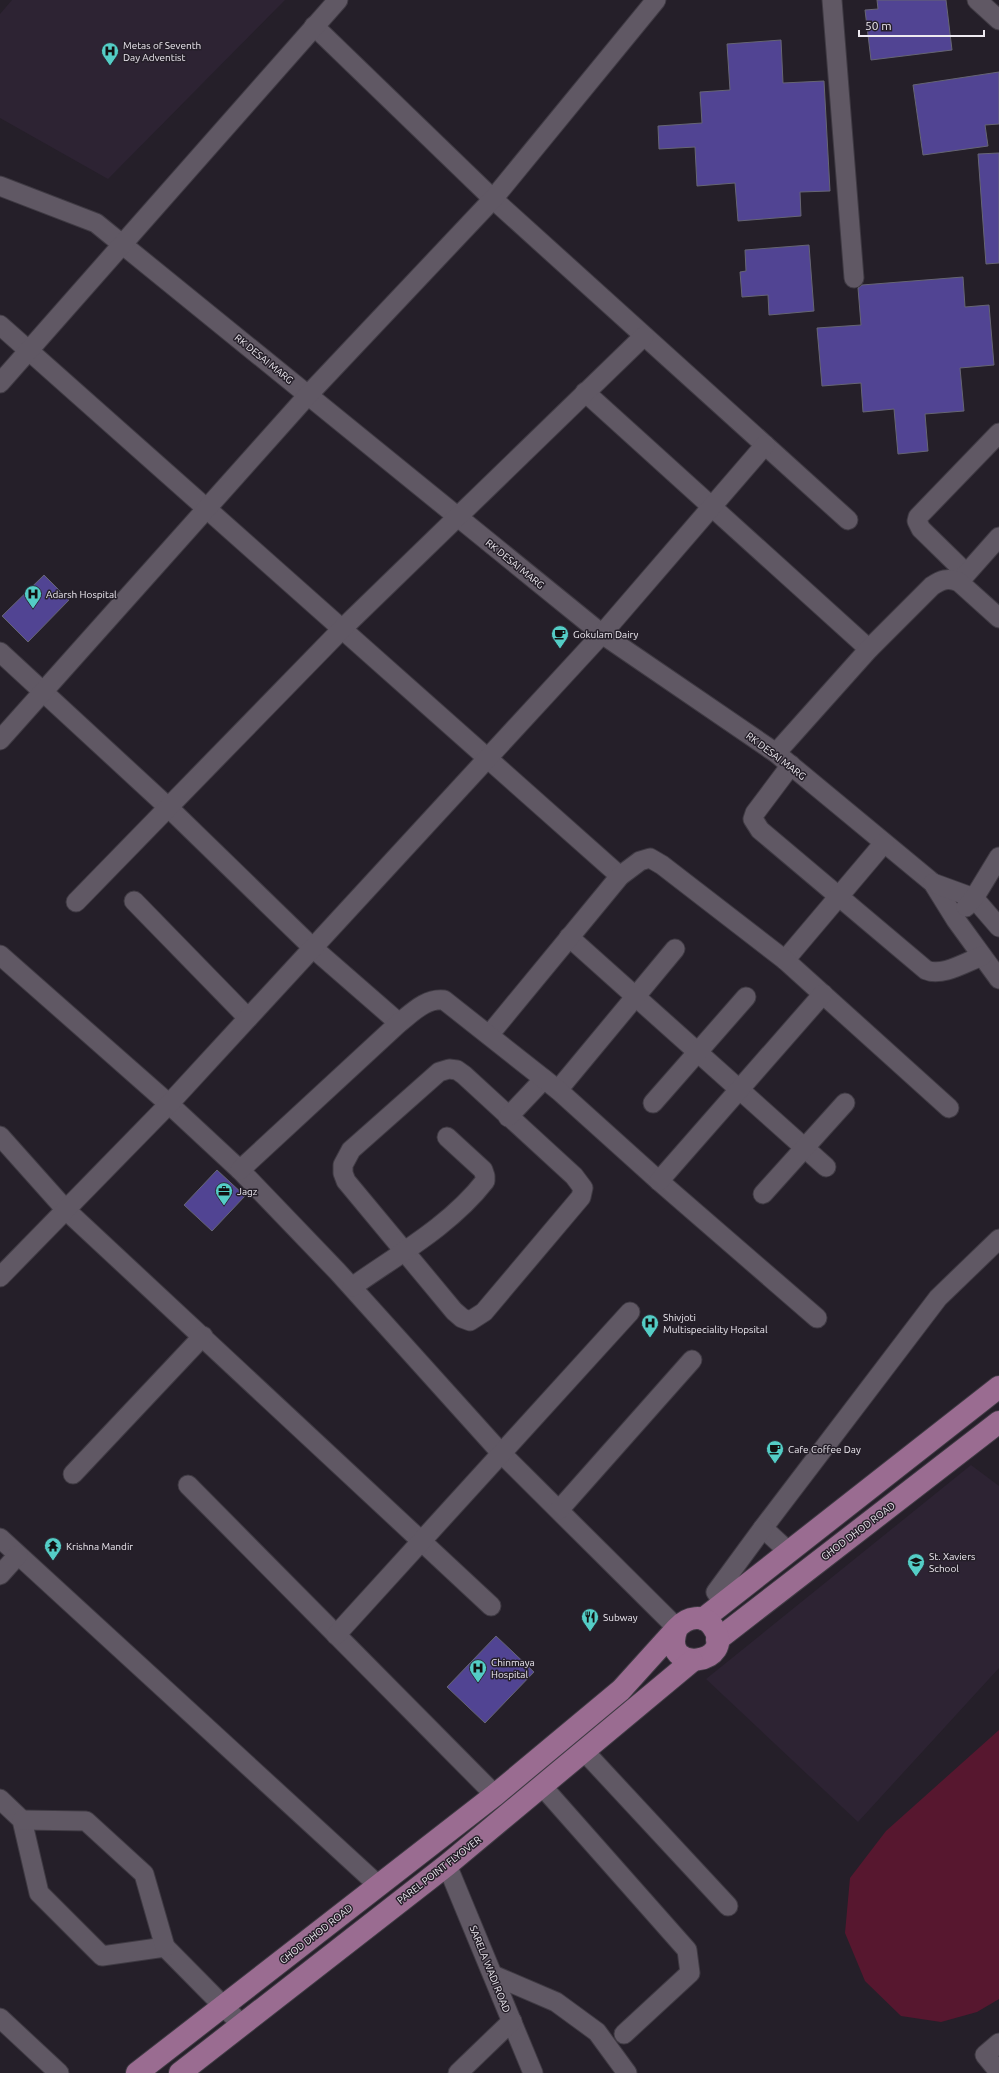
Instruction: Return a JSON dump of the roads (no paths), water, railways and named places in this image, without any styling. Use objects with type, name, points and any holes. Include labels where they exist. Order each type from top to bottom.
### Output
[{"type":"main road","points":[[703,1619],[999,1387]]},
{"type":"main road","name":"GHOD DHOD ROAD","points":[[692,1661],[698,1661],[710,1656],[714,1651],[717,1640],[999,1422]]},
{"type":"main road","points":[[692,1661],[685,1659],[676,1649],[674,1642],[677,1628],[688,1619],[703,1619],[712,1625],[717,1640]]},
{"type":"main road","name":"GHOD DHOD ROAD","points":[[137,2073],[378,1885],[495,1796],[621,1690],[677,1628]]},
{"type":"main road","name":"PAREL POINT FLYOVER","points":[[180,2073],[447,1865],[692,1661]]},
{"type":"street","points":[[0,383],[338,0]]},
{"type":"street","points":[[0,740],[308,395],[493,199],[656,0]]},
{"type":"street","points":[[832,0],[854,278]]},
{"type":"street","points":[[977,0],[999,20]]},
{"type":"street","points":[[314,26],[493,199],[848,520]]},
{"type":"street","name":"RK DESAI MARG","points":[[0,186],[96,223],[602,634],[776,753],[933,883],[956,920],[999,980]]},
{"type":"street","points":[[0,325],[620,876]]},
{"type":"street","points":[[76,902],[342,629],[644,336]]},
{"type":"street","points":[[585,392],[869,649]]},
{"type":"street","points":[[999,433],[918,517],[917,521],[921,529],[962,578],[999,618]]},
{"type":"street","points":[[0,1277],[169,1104],[602,634],[765,445]]},
{"type":"street","points":[[776,753],[869,649],[932,586],[940,580],[962,578],[999,537]]},
{"type":"street","points":[[0,652],[169,808],[313,948],[399,1023]]},
{"type":"street","points":[[791,766],[755,813],[753,819],[755,824],[926,970],[931,972],[939,972],[982,956]]},
{"type":"street","points":[[785,960],[884,843]]},
{"type":"street","points":[[956,920],[974,898],[999,857]]},
{"type":"street","points":[[489,1035],[620,876],[640,861],[650,858],[662,864],[785,960],[949,1108]]},
{"type":"street","points":[[933,883],[974,898],[999,927]]},
{"type":"street","points":[[134,901],[248,1018]]},
{"type":"street","points":[[569,938],[738,1091],[826,1167]]},
{"type":"street","points":[[508,1117],[551,1084],[636,998],[675,949]]},
{"type":"street","points":[[0,955],[169,1104],[240,1170],[352,1287],[502,1453],[677,1628]]},
{"type":"street","points":[[659,1181],[823,994]]},
{"type":"street","points":[[653,1103],[746,997]]},
{"type":"street","points":[[240,1170],[399,1023],[426,1002],[436,999],[448,1003],[551,1084],[659,1181],[817,1318]]},
{"type":"street","points":[[444,1070],[457,1070],[464,1075],[574,1176],[583,1188],[581,1197],[484,1312],[470,1321],[462,1318],[454,1310],[405,1250],[346,1181],[343,1173],[343,1166],[351,1150],[439,1072],[444,1070]]},
{"type":"street","points":[[763,1194],[845,1103]]},
{"type":"street","points":[[0,1136],[66,1210],[203,1336],[491,1606]]},
{"type":"street","points":[[352,1287],[447,1219],[485,1181],[483,1170],[447,1137]]},
{"type":"street","points":[[723,1603],[716,1592],[763,1528],[938,1298],[999,1239]]},
{"type":"street","points":[[336,1635],[630,1312]]},
{"type":"street","points":[[73,1474],[203,1336]]},
{"type":"street","points":[[558,1510],[692,1360]]},
{"type":"street","points":[[188,1485],[495,1796]]},
{"type":"street","points":[[763,1528],[789,1552]]},
{"type":"street","points":[[0,1538],[378,1885]]},
{"type":"street","points":[[0,1575],[18,1554]]},
{"type":"street","points":[[584,1751],[728,1906]]},
{"type":"street","points":[[542,1786],[686,1950],[690,1973],[624,2034]]},
{"type":"street","points":[[0,1799],[22,1820],[39,1893],[102,1956],[165,1947]]},
{"type":"street","points":[[22,1820],[86,1821],[144,1874],[165,1947],[224,2005],[241,2024]]},
{"type":"street","name":"SARELA WADI ROAD","points":[[447,1865],[533,2073]]},
{"type":"street","points":[[493,1975],[556,2002],[597,2032],[627,2073]]},
{"type":"street","points":[[0,2018],[59,2073]]},
{"type":"street","points":[[458,2073],[512,2022]]},
{"type":"street","points":[[999,2043],[985,2054],[999,2072]]},
{"type":"place","name":"Metas of Seventh Day Adventist","points":[[110,66]]},
{"type":"place","name":"Adarsh Hospital","points":[[33,609]]},
{"type":"place","name":"Gokulam Dairy","points":[[560,649]]},
{"type":"place","name":"Jagz","points":[[224,1206]]},
{"type":"place","name":"Shivjoti Multispeciality Hopsital","points":[[650,1338]]},
{"type":"place","name":"Cafe Coffee Day","points":[[775,1464]]},
{"type":"place","name":"Krishna Mandir","points":[[53,1561]]},
{"type":"place","name":"St. Xaviers School","points":[[916,1577]]},
{"type":"place","name":"Subway","points":[[590,1632]]},
{"type":"place","name":"Chinmaya Hospital","points":[[478,1683]]}]
